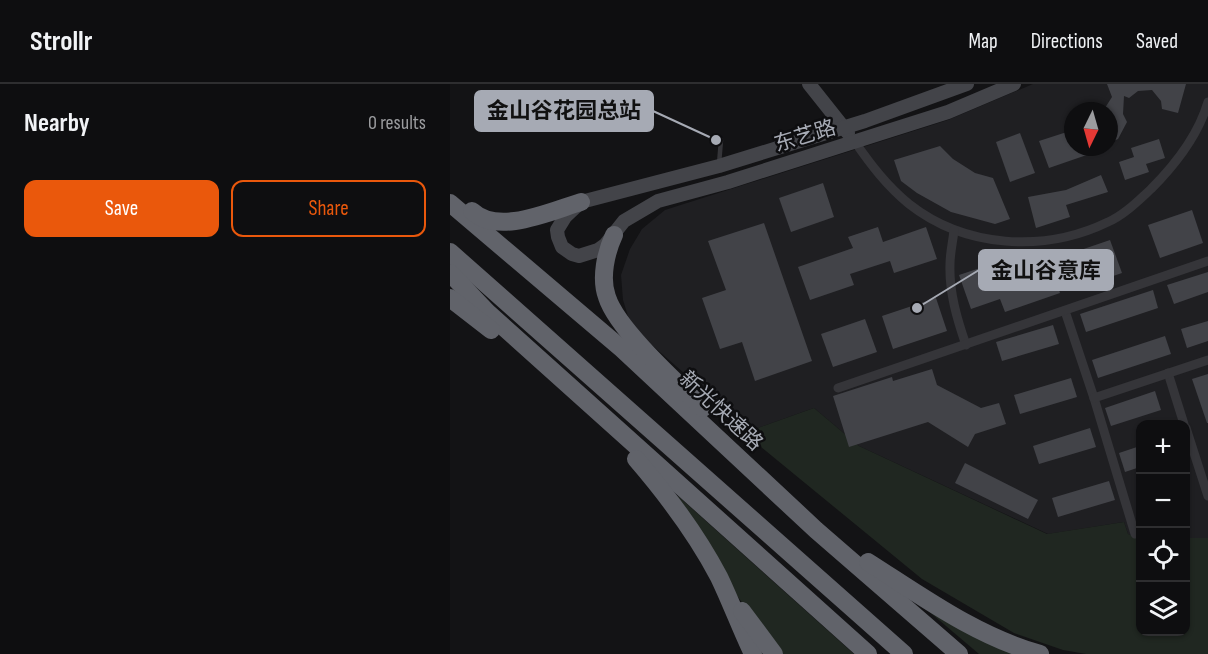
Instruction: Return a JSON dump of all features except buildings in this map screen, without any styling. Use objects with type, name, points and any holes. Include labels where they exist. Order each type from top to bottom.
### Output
[{"type":"highway","points":[[450,191],[476,215],[491,222],[502,223],[581,202]]},
{"type":"highway","name":"新光快速路","points":[[450,203],[622,349],[816,530],[959,654]]},
{"type":"highway","points":[[614,235],[609,244],[604,272],[606,295],[613,312],[687,393],[800,500],[816,530],[961,622],[1022,649],[1040,654]]},
{"type":"highway","points":[[450,252],[904,654]]},
{"type":"highway","points":[[450,273],[487,312],[594,410],[868,654]]},
{"type":"highway","points":[[450,298],[502,338],[544,363]]},
{"type":"highway","points":[[594,410],[657,483],[719,577],[774,654]]},
{"type":"highway","points":[[719,577],[753,654]]},
{"type":"street","points":[[809,84],[881,178],[921,213],[954,230],[985,239],[1026,243],[1072,235],[1110,222],[1129,208],[1166,174],[1191,140],[1208,102]]},
{"type":"street","name":"东艺路","points":[[967,84],[844,128],[719,166],[581,202],[565,217],[557,230],[559,243],[565,250],[579,256],[591,254],[605,245],[624,221],[658,201],[948,112],[1014,84]]},
{"type":"street","points":[[954,230],[950,264],[951,282],[956,313],[966,345]]},
{"type":"street","points":[[838,388],[1208,261]]},
{"type":"street","points":[[1065,311],[1135,534]]},
{"type":"street","points":[[1094,398],[1208,360]]},
{"type":"street","points":[[1168,374],[1183,420]]},
{"type":"street","points":[[1190,441],[1208,496]]},
{"type":"lane","points":[[719,166],[721,140]]},
{"type":"shaded area","points":[[1033,84],[1208,84],[1208,538],[1190,538],[1190,420],[1136,420],[1136,537],[1128,534],[1124,522],[1048,534],[859,446],[814,408],[744,433],[700,387],[637,332],[628,316],[623,300],[621,275],[630,249],[642,229],[665,210],[948,120]]},
{"type":"shaded area","points":[[814,408],[859,446],[1047,534],[1124,522],[1128,534],[1136,537],[1136,636],[1190,636],[1190,538],[1208,538],[1208,654],[1086,654],[1063,650],[1014,633],[922,579],[744,433]]},
{"type":"shaded area","points":[[678,496],[854,654],[780,654],[738,597],[675,499]]},
{"type":"shaded area","points":[[926,609],[1022,654],[979,654]]},
{"type":"place","name":"金山谷花园总站","points":[[716,140]]},
{"type":"place","name":"金山谷意库","points":[[917,308]]}]
